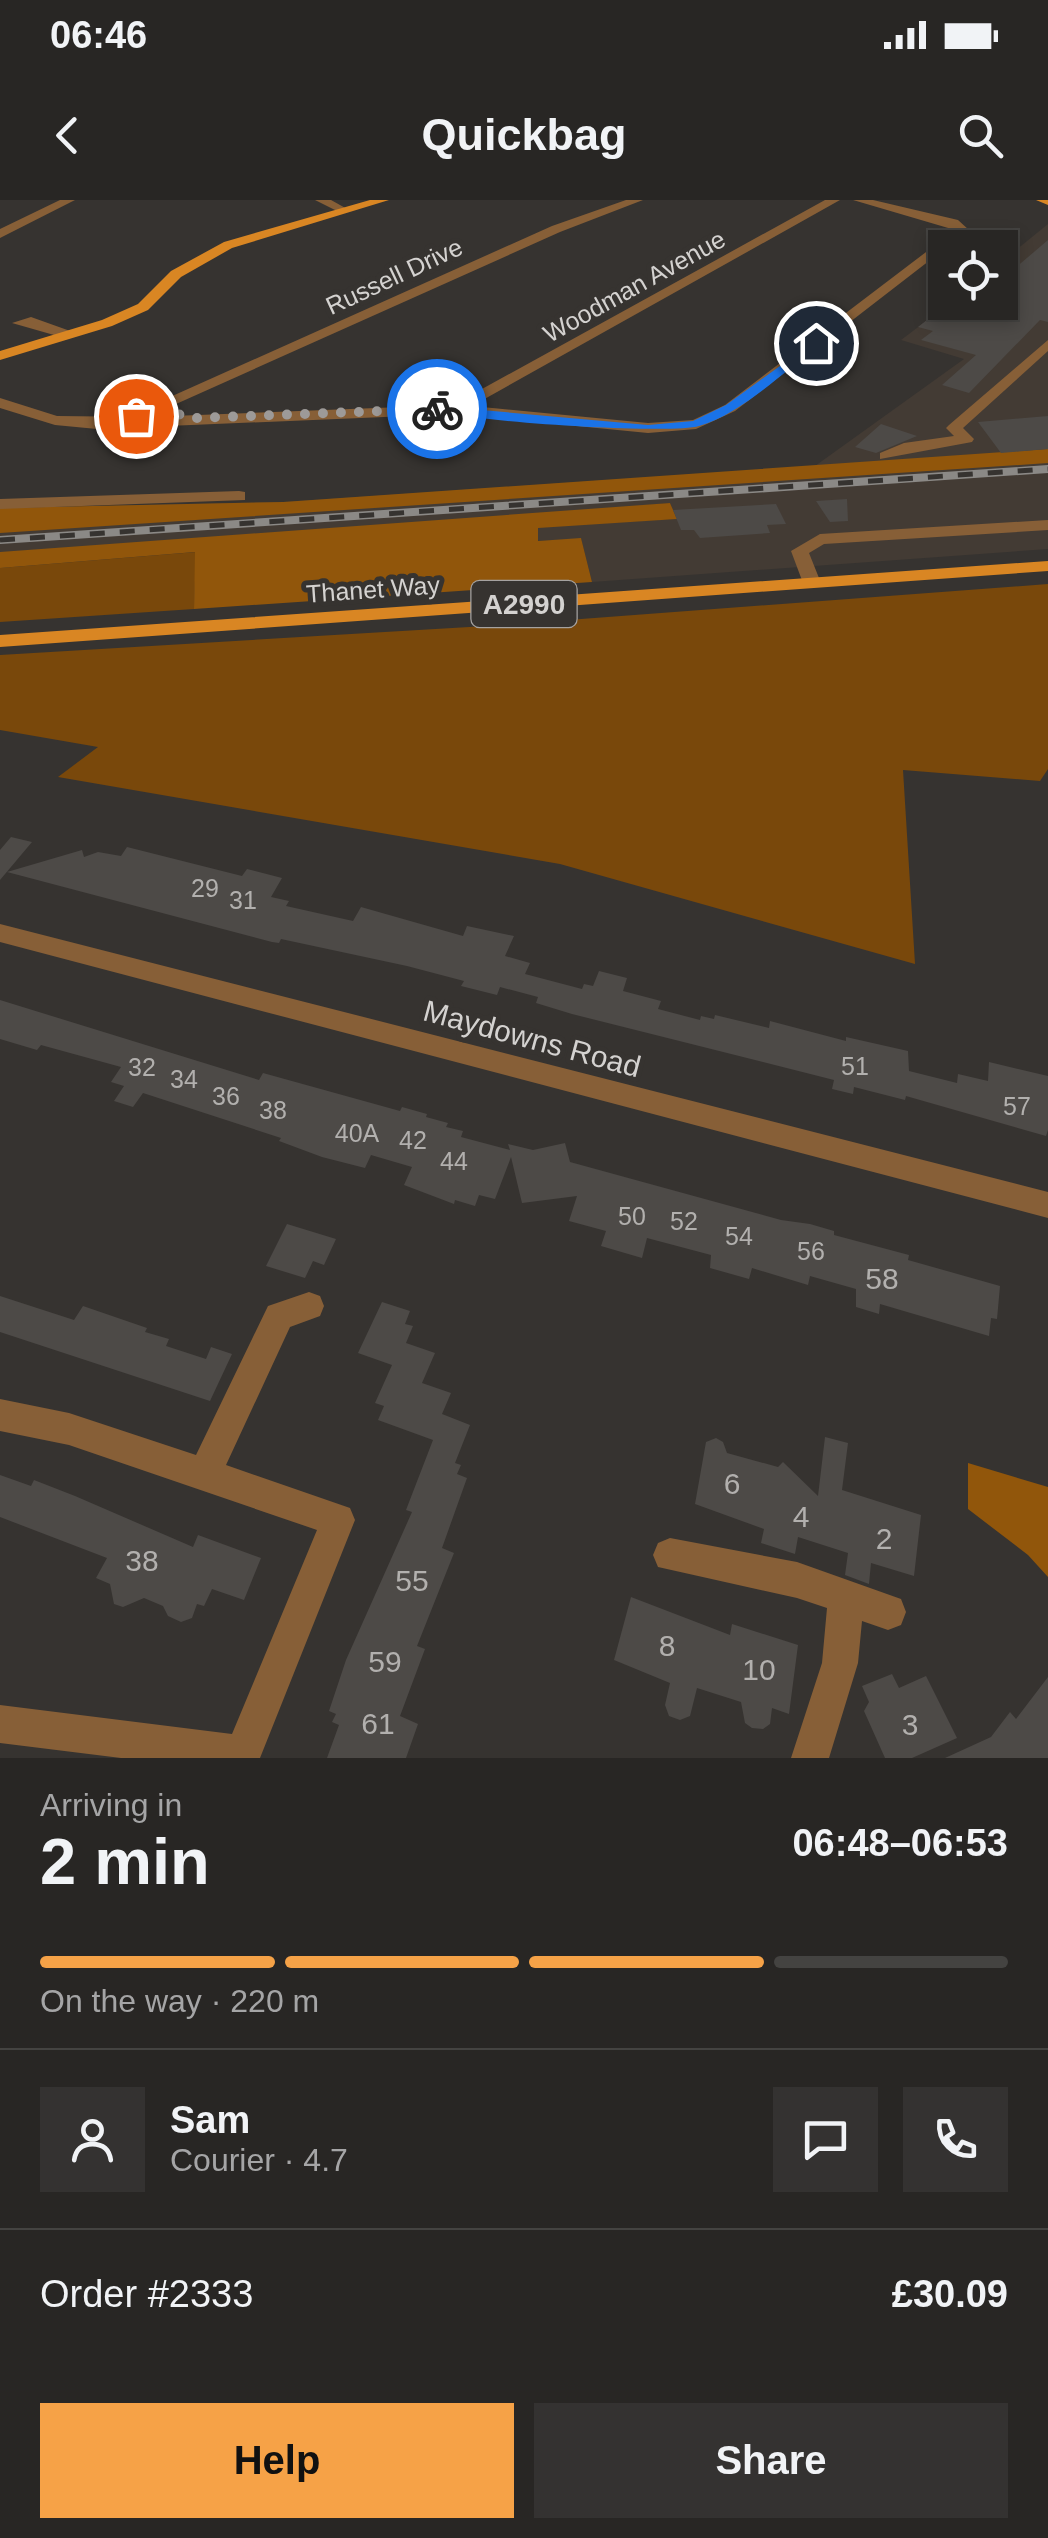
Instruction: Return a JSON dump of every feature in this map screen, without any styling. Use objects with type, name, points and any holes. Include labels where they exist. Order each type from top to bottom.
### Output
[{"type":"main road","points":[[0,356],[143,307],[176,274],[228,245],[384,200]]},
{"type":"main road","name":"Thanet Way","points":[[0,640],[1048,566]]},
{"type":"street","points":[[0,234],[69,200]]},
{"type":"street","points":[[321,200],[344,210]]},
{"type":"street","name":"Russell Drive","points":[[118,422],[174,403],[556,229],[637,200]]},
{"type":"street","name":"Woodman Avenue","points":[[454,408],[476,400],[834,200]]},
{"type":"street","points":[[0,404],[55,420],[118,422],[454,408],[648,428],[696,424],[714,416],[963,230],[954,222],[859,200]]},
{"type":"street","points":[[20,323],[31,321],[68,335]]},
{"type":"street","points":[[886,456],[904,448],[966,439],[954,428],[1048,344]]},
{"type":"street","points":[[1024,366],[1048,369]]},
{"type":"street","points":[[174,403],[177,414],[196,418]]},
{"type":"street","points":[[0,504],[187,491],[239,496]]},
{"type":"street","points":[[812,583],[800,551],[820,540],[1048,525]]},
{"type":"street","name":"Maydowns Road","points":[[0,933],[1048,1205]]},
{"type":"street","points":[[205,1473],[279,1316],[310,1306]]},
{"type":"street","points":[[0,1415],[69,1429],[338,1520],[241,1756],[0,1724]]},
{"type":"street","points":[[670,1555],[797,1580],[888,1612]]},
{"type":"street","points":[[810,1758],[840,1663],[846,1598]]},
{"type":"shaded area","points":[[1048,224],[1048,549],[592,582],[581,539],[537,541],[537,527],[676,519],[670,503],[0,568],[0,508],[283,502],[815,466],[964,359],[901,340],[928,320],[1018,320],[1018,248]]},
{"type":"shaded area","points":[[1048,449],[1048,463],[0,533],[0,508],[283,502]]},
{"type":"shaded area","points":[[670,503],[677,519],[538,528],[538,541],[581,538],[592,582],[194,609],[195,552],[0,568],[0,552]]},
{"type":"shaded area","points":[[196,552],[194,609],[0,622],[0,568]]},
{"type":"shaded area","points":[[1048,584],[1048,769],[1040,781],[903,770],[915,964],[560,864],[58,777],[98,747],[0,730],[0,655],[503,625]]},
{"type":"shaded area","points":[[968,1463],[1048,1487],[1048,1577],[1028,1555],[968,1509]]},
{"type":"building","points":[[1048,240],[1048,322],[1040,320],[969,393],[942,385],[976,355],[921,340],[933,331],[918,327],[928,319],[1018,320],[1018,266]]},
{"type":"building","points":[[1048,416],[1048,449],[1001,453],[978,422]]},
{"type":"building","points":[[881,424],[917,436],[876,453],[855,447]]},
{"type":"building","points":[[847,499],[848,521],[830,522],[816,501]]},
{"type":"building","points":[[776,504],[786,524],[767,525],[770,533],[700,538],[694,530],[681,530],[673,510]]},
{"type":"building","points":[[11,837],[32,842],[0,880],[0,850]]},
{"type":"building","points":[[127,847],[242,876],[247,869],[282,878],[271,897],[289,901],[286,906],[353,921],[361,907],[463,936],[467,926],[514,936],[505,956],[530,963],[525,974],[582,989],[584,984],[593,986],[599,971],[627,978],[623,991],[661,1001],[658,1009],[700,1020],[701,1016],[714,1019],[715,1015],[769,1028],[770,1021],[846,1041],[846,1037],[908,1051],[909,1071],[957,1083],[958,1074],[988,1081],[989,1062],[1048,1076],[1048,1130],[1046,1136],[906,1096],[905,1100],[854,1087],[853,1094],[832,1089],[834,1080],[572,1014],[536,1003],[538,997],[500,987],[497,995],[461,986],[464,981],[407,966],[281,939],[279,943],[272,942],[7,872],[82,850],[84,857],[98,852],[121,856]]},
{"type":"building","points":[[0,1000],[259,1080],[263,1073],[400,1111],[402,1107],[427,1114],[426,1117],[448,1123],[446,1127],[463,1131],[461,1137],[510,1150],[508,1144],[533,1150],[565,1143],[570,1162],[781,1220],[810,1224],[834,1231],[834,1235],[909,1255],[908,1260],[1000,1286],[997,1319],[991,1318],[989,1336],[880,1304],[879,1314],[856,1307],[856,1289],[810,1276],[808,1285],[752,1268],[749,1279],[710,1268],[711,1255],[647,1238],[642,1258],[601,1246],[606,1231],[569,1221],[577,1196],[522,1203],[511,1157],[495,1199],[479,1195],[475,1206],[455,1200],[454,1204],[404,1185],[412,1167],[371,1155],[365,1168],[322,1157],[279,1141],[281,1138],[143,1093],[133,1107],[114,1101],[124,1086],[111,1082],[121,1067],[41,1045],[37,1050],[0,1039]]},
{"type":"building","points":[[287,1224],[336,1239],[324,1265],[313,1261],[305,1278],[266,1266]]},
{"type":"building","points":[[0,1296],[74,1320],[83,1306],[147,1328],[145,1332],[169,1339],[166,1346],[206,1359],[211,1347],[232,1354],[210,1401],[0,1332]]},
{"type":"building","points":[[382,1302],[410,1311],[405,1324],[413,1326],[406,1343],[435,1353],[422,1383],[451,1393],[442,1414],[470,1425],[455,1463],[461,1465],[457,1474],[467,1478],[442,1548],[454,1553],[417,1646],[425,1649],[400,1716],[418,1724],[406,1758],[327,1758],[339,1725],[332,1722],[336,1714],[329,1711],[346,1660],[412,1512],[406,1510],[433,1440],[378,1420],[384,1406],[375,1403],[392,1365],[358,1353]]},
{"type":"building","points":[[825,1437],[848,1443],[842,1490],[921,1515],[914,1576],[871,1563],[869,1584],[845,1575],[848,1553],[798,1537],[795,1554],[761,1543],[764,1529],[695,1504],[706,1442],[716,1438],[723,1442],[727,1453],[778,1467],[783,1462],[818,1496]]},
{"type":"building","points":[[0,1475],[31,1486],[34,1480],[193,1547],[198,1535],[261,1558],[244,1600],[212,1589],[204,1606],[197,1604],[192,1618],[181,1622],[168,1616],[163,1606],[144,1598],[123,1607],[114,1604],[110,1584],[96,1578],[107,1558],[0,1517]]},
{"type":"building","points":[[631,1597],[730,1635],[732,1624],[798,1645],[789,1714],[772,1708],[770,1724],[763,1729],[752,1728],[745,1723],[741,1702],[697,1688],[690,1716],[680,1720],[669,1716],[665,1705],[670,1683],[614,1660]]},
{"type":"building","points":[[892,1674],[899,1688],[926,1676],[957,1738],[912,1758],[885,1758],[864,1711],[869,1702],[862,1686]]},
{"type":"building","points":[[1048,1677],[1048,1758],[945,1758],[991,1737],[1010,1712],[1016,1719]]},
{"type":"railway","points":[[0,540],[1048,469]]},
{"type":"way so far","points":[[136,416],[174,403],[177,414],[196,418],[437,409]]},
{"type":"route","points":[[437,409],[627,427],[696,424],[730,408],[816,343]]}]
